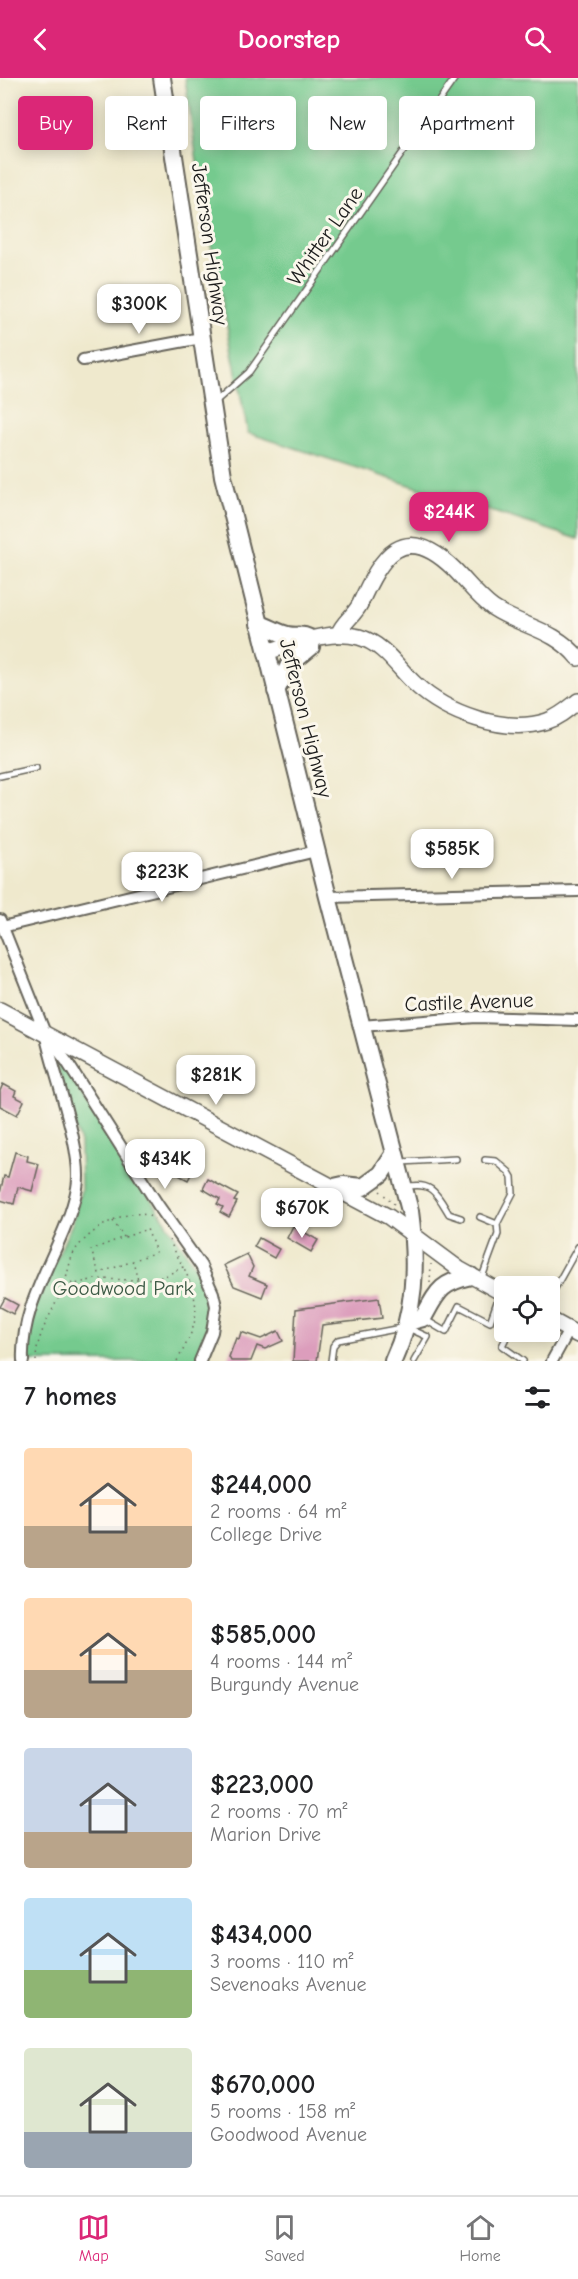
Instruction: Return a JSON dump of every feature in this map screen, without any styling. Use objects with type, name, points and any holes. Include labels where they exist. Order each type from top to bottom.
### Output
[{"type":"main road","name":"Jefferson Highway","points":[[162,78],[223,476],[258,624],[404,1188],[413,1234],[415,1278],[412,1322],[394,1360]]},
{"type":"main road","points":[[258,624],[269,626],[285,635],[306,635],[312,639],[311,647],[290,665],[276,691]]},
{"type":"main road","points":[[334,1187],[343,1185],[363,1187],[381,1174],[396,1158]]},
{"type":"main road","points":[[412,1322],[441,1286],[450,1280],[476,1278]]},
{"type":"street","points":[[83,360],[201,338]]},
{"type":"street","points":[[339,633],[358,608],[384,558],[392,552],[412,546],[433,552],[492,607],[552,634],[568,646],[578,658]]},
{"type":"street","points":[[266,652],[339,633],[360,637],[377,645],[424,692],[460,714],[493,722],[532,724],[556,717],[578,701]]},
{"type":"street","points":[[23,1361],[24,1332],[31,1304],[67,1227],[78,1186],[76,1150],[45,1033],[1,923],[316,851]]},
{"type":"street","points":[[328,897],[578,891]]},
{"type":"street","points":[[0,1010],[389,1217],[494,1288]]},
{"type":"street","name":"Castile Avenue","points":[[361,1026],[476,1017],[578,1020]]},
{"type":"street","points":[[45,1033],[67,1062],[158,1205],[201,1266],[216,1306],[212,1332],[200,1361]]},
{"type":"street","points":[[552,1361],[575,1333],[560,1325]]},
{"type":"lane","name":"Whitter Lane","points":[[211,405],[249,372],[455,78]]},
{"type":"lane","points":[[0,776],[36,768]]},
{"type":"lane","points":[[396,1158],[456,1159]]},
{"type":"lane","points":[[476,1278],[498,1233],[497,1224],[511,1200],[512,1177],[496,1161],[485,1160]]},
{"type":"lane","points":[[404,1188],[425,1185],[430,1187],[437,1193],[449,1214],[461,1218]]},
{"type":"lane","points":[[480,1217],[497,1224]]},
{"type":"lane","points":[[560,1279],[578,1247]]},
{"type":"lane","points":[[332,1361],[333,1346],[338,1340],[412,1322],[446,1332],[459,1306],[490,1322],[494,1312]]},
{"type":"lane","points":[[412,1322],[428,1337],[414,1361]]},
{"type":"lane","points":[[504,1342],[502,1346],[523,1361]]},
{"type":"path","points":[[376,1186],[395,1204]]},
{"type":"path","points":[[390,1200],[391,1205]]},
{"type":"path","points":[[36,1361],[42,1331],[65,1282],[75,1250],[112,1221],[133,1212],[143,1212],[157,1221]]},
{"type":"path","points":[[112,1221],[124,1237]]},
{"type":"path","points":[[147,1229],[156,1252],[99,1273],[91,1250],[124,1237],[147,1229]]},
{"type":"path","points":[[167,1236],[183,1267],[198,1308],[193,1327],[177,1361]]},
{"type":"path","points":[[133,1261],[138,1280]]},
{"type":"path","points":[[431,1263],[430,1282],[434,1288]]},
{"type":"path","points":[[65,1282],[75,1284],[95,1279],[138,1280],[163,1277],[183,1267]]},
{"type":"green space","points":[[185,78],[578,78],[578,539],[248,433],[204,209]]},
{"type":"green space","name":"Goodwood Park","points":[[58,1058],[196,1267],[207,1294],[210,1314],[209,1324],[196,1361],[26,1361],[34,1308],[72,1224],[81,1190],[80,1143],[66,1100],[56,1060]]},
{"type":"building","points":[[3,1084],[16,1091],[14,1096],[24,1101],[17,1115],[0,1106],[0,1091]]},
{"type":"building","points":[[180,1145],[200,1157],[188,1180],[167,1169]]},
{"type":"building","points":[[15,1152],[28,1156],[27,1161],[39,1164],[32,1191],[18,1187],[14,1204],[0,1200],[0,1193],[4,1176],[8,1177]]},
{"type":"building","points":[[208,1179],[238,1195],[229,1217],[220,1212],[223,1207],[217,1204],[220,1199],[203,1189]]},
{"type":"building","points":[[293,1226],[318,1240],[311,1252],[287,1238]]},
{"type":"building","points":[[259,1238],[279,1249],[274,1258],[254,1247]]},
{"type":"building","points":[[247,1254],[253,1267],[249,1276],[267,1284],[262,1297],[234,1286],[224,1265]]},
{"type":"building","points":[[5,1298],[18,1305],[13,1314],[0,1307]]},
{"type":"building","points":[[379,1298],[382,1318],[322,1325],[317,1361],[293,1361],[296,1309]]},
{"type":"building","points":[[278,1331],[283,1341],[265,1349],[257,1346],[251,1361],[231,1361],[229,1357],[236,1338],[239,1339],[241,1332],[261,1339]]}]
